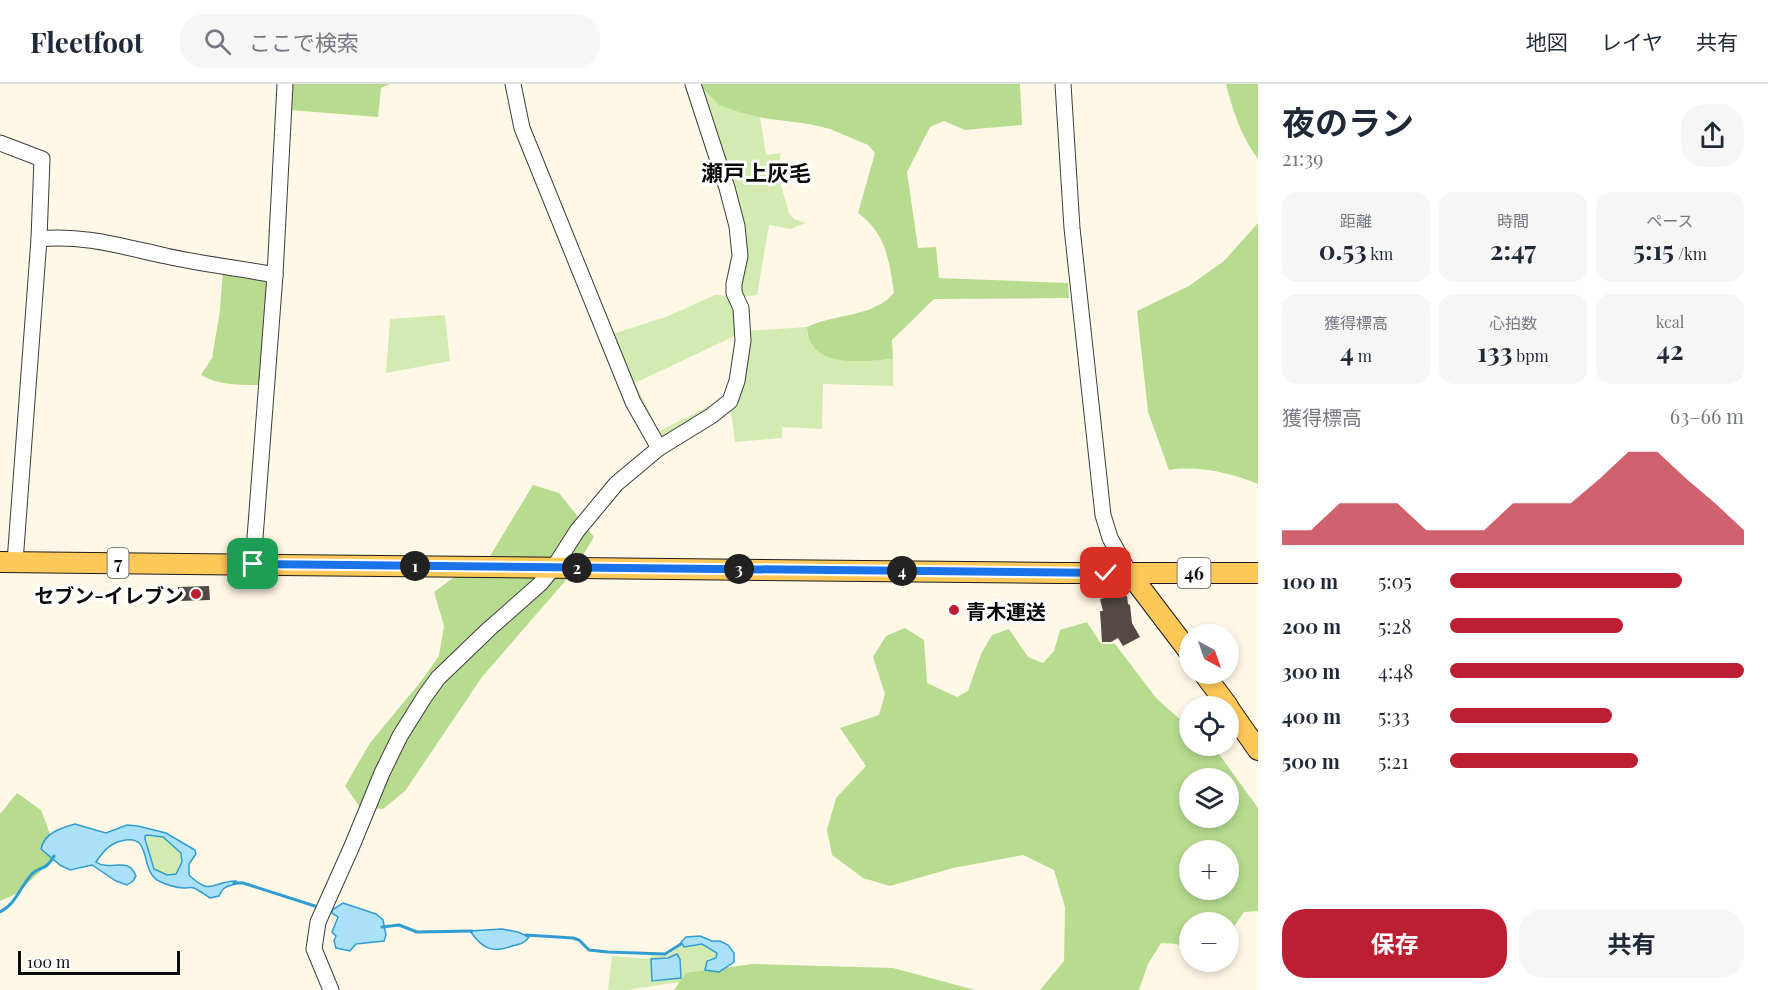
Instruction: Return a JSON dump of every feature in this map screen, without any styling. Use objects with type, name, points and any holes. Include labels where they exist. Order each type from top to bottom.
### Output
[{"type":"main road","name":"7","points":[[8,562],[1130,574]]},
{"type":"main road","name":"46","points":[[1130,574],[1258,573]]},
{"type":"main road","points":[[1130,574],[1179,639]]},
{"type":"main road","points":[[1239,723],[1258,750]]},
{"type":"street","points":[[253,564],[285,84]]},
{"type":"street","points":[[513,84],[522,128],[633,402],[659,448]]},
{"type":"street","points":[[331,990],[314,948],[318,922],[382,773],[400,736],[425,696],[438,678],[540,584],[577,531],[616,484],[659,448],[711,416],[730,401],[737,381],[743,340],[741,308],[734,293],[740,256],[737,226],[728,188],[693,84]]},
{"type":"street","points":[[1063,84],[1072,228],[1103,515],[1110,538],[1130,574]]},
{"type":"street","points":[[0,143],[42,159],[39,239],[8,562]]},
{"type":"street","points":[[39,239],[61,236],[101,242],[168,257],[274,275]]},
{"type":"green space","points":[[287,84],[390,84],[381,88],[378,117],[290,110]]},
{"type":"green space","points":[[699,84],[742,113],[760,117],[766,155],[781,153],[779,178],[789,213],[794,219],[806,223],[790,229],[769,225],[757,295],[741,297],[741,265]]},
{"type":"green space","points":[[699,84],[1020,84],[1022,125],[965,130],[944,121],[930,127],[907,172],[918,248],[936,247],[939,278],[1068,283],[1069,298],[934,299],[892,340],[893,359],[853,361],[827,357],[810,341],[807,327],[876,307],[894,293],[885,248],[875,229],[858,213],[875,153],[868,145],[830,129],[763,118],[719,105]]},
{"type":"green space","points":[[1226,84],[1258,84],[1258,159],[1238,123]]},
{"type":"green space","points":[[1258,223],[1258,484],[1214,471],[1169,470],[1148,412],[1137,311],[1189,286],[1224,261]]},
{"type":"green space","points":[[223,269],[269,277],[264,385],[223,383],[201,375],[212,358],[220,310]]},
{"type":"green space","points":[[715,295],[730,296],[741,333],[635,383],[659,431],[728,397],[661,444],[652,431],[610,335],[668,316]]},
{"type":"green space","points":[[445,315],[450,361],[386,373],[390,319]]},
{"type":"green space","points":[[807,327],[808,337],[862,361],[893,359],[893,386],[823,384],[822,429],[782,427],[782,438],[735,442],[728,406],[745,331]]},
{"type":"green space","points":[[533,485],[559,493],[594,537],[572,573],[482,677],[405,791],[383,809],[360,807],[345,786],[370,743],[439,656],[444,626],[434,592],[472,564],[490,556]]},
{"type":"green space","points":[[1087,622],[1101,644],[1115,644],[1157,699],[1179,718],[1179,756],[1220,756],[1229,768],[1179,768],[1179,828],[1239,828],[1239,782],[1258,808],[1258,911],[1244,912],[1239,919],[1239,912],[1179,912],[1179,945],[1161,943],[1148,964],[1139,990],[1040,990],[1064,961],[1065,907],[1054,870],[1023,855],[953,868],[890,886],[863,878],[832,855],[827,830],[836,798],[866,766],[840,728],[879,715],[885,694],[873,657],[886,636],[905,628],[924,640],[927,683],[957,697],[968,691],[981,654],[992,635],[1009,629],[1028,657],[1043,663],[1054,651],[1060,630]]},
{"type":"green space","points":[[17,793],[41,810],[58,855],[16,894],[0,901],[0,814]]},
{"type":"green space","points":[[144,836],[163,837],[181,853],[182,862],[176,875],[167,875],[154,869]]},
{"type":"green space","points":[[698,944],[707,945],[718,953],[715,958],[708,959],[708,972],[714,977],[627,990],[608,990],[612,956],[651,959],[651,955],[668,955],[680,946]],"holes":[[[680,956],[681,978],[652,982],[651,959]]]},
{"type":"green space","points":[[752,964],[893,968],[975,990],[674,990],[686,973]]},
{"type":"water","points":[[75,824],[106,833],[127,825],[166,833],[195,850],[196,854],[189,864],[189,875],[197,882],[208,887],[236,881],[236,884],[226,887],[219,896],[210,898],[194,888],[163,883],[157,880],[148,867],[142,846],[131,840],[113,844],[96,862],[101,865],[128,866],[136,876],[127,885],[116,881],[92,865],[70,870],[60,865],[41,849],[49,835]],"holes":[[[145,836],[163,837],[181,853],[182,862],[176,874],[167,875],[154,869]]]},
{"type":"water","points":[[343,903],[376,914],[383,920],[386,935],[384,941],[356,944],[350,951],[336,948],[334,941],[336,936],[332,932],[338,917],[332,913],[332,910]]},
{"type":"water","points":[[502,929],[529,937],[520,944],[493,949],[479,942],[470,931]]},
{"type":"water","points":[[700,936],[728,945],[734,953],[734,962],[719,972],[705,970],[707,961],[716,958],[717,953],[702,944],[684,947],[681,942],[686,937]]},
{"type":"water","points":[[677,954],[680,959],[681,978],[652,981],[651,959],[668,958]]},
{"type":"building","points":[[1114,585],[1123,589],[1123,595],[1127,596],[1132,623],[1140,637],[1123,646],[1118,638],[1111,642],[1102,642],[1100,611],[1103,611],[1100,599],[1104,598],[1104,586]]},
{"type":"building","points":[[209,586],[210,600],[179,601],[178,587]]},
{"type":"waterway","points":[[0,912],[14,900],[32,874],[48,864],[54,856]]},
{"type":"waterway","points":[[234,883],[243,883],[318,907]]},
{"type":"waterway","points":[[382,927],[399,925],[417,932],[472,931]]},
{"type":"waterway","points":[[526,935],[573,938],[579,940],[589,950],[608,952],[665,954],[681,944]]},
{"type":"place","name":"セブン-イレブン","points":[[196,594]]},
{"type":"place","name":"青木運送","points":[[954,610]]},
{"type":"district","name":"瀬戸上灰毛","points":[[756,172]]},
{"type":"route","points":[[253,564],[1106,573]]}]
